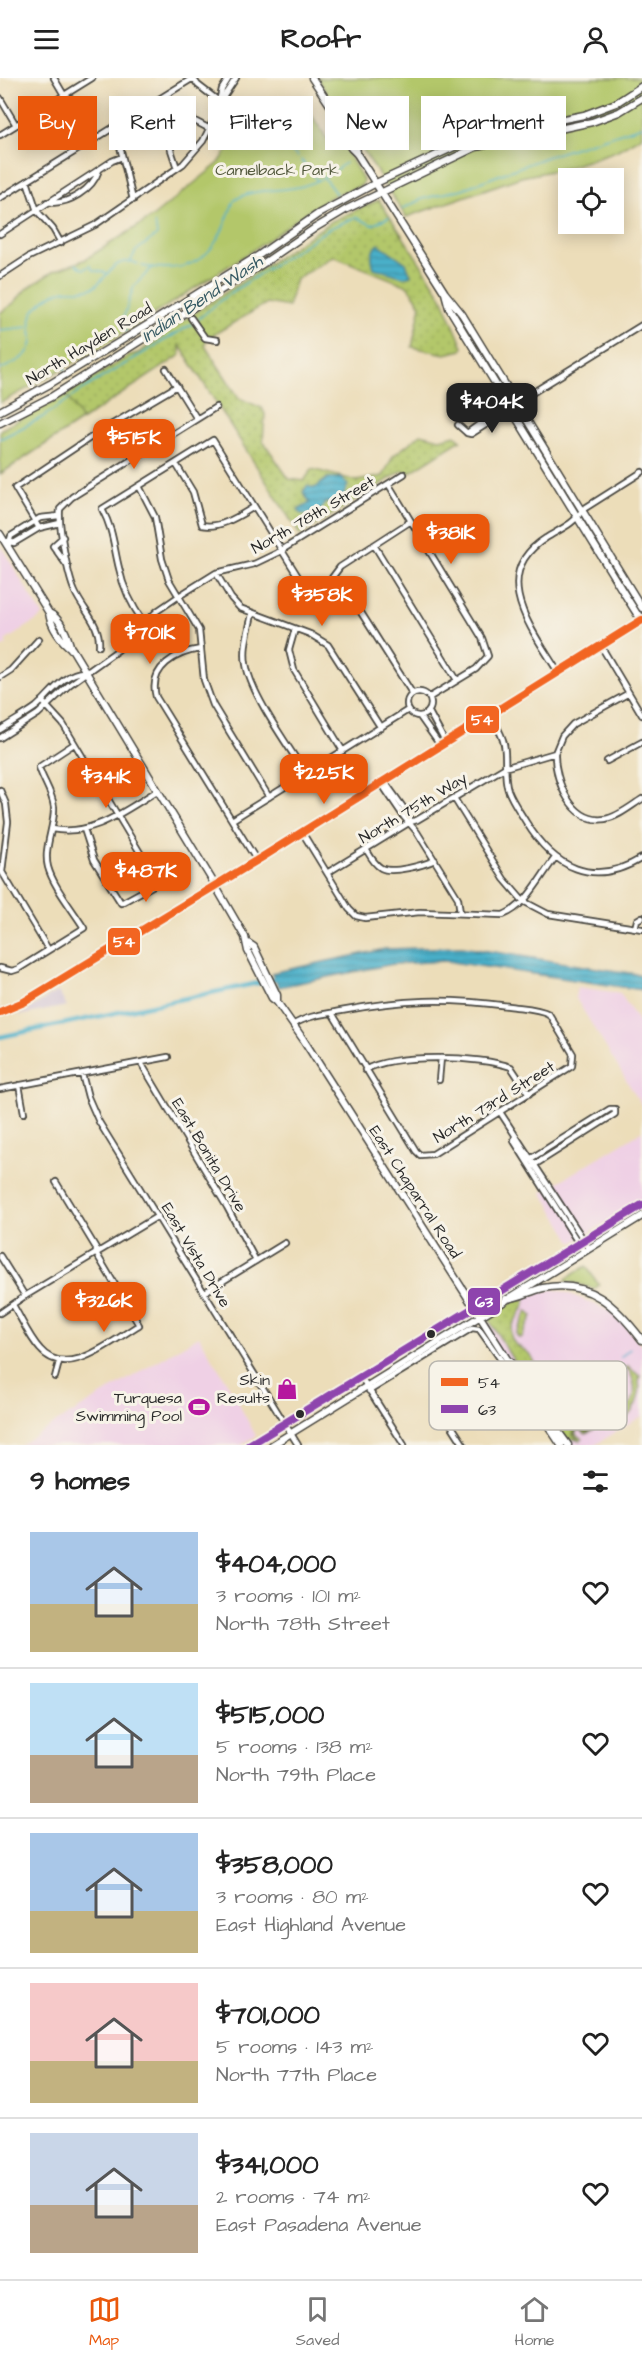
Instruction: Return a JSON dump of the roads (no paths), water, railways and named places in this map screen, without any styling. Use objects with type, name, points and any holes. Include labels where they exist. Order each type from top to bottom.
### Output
[{"type":"main road","points":[[312,78],[356,144],[357,153],[445,293],[449,308],[514,404],[580,514],[642,608]]},
{"type":"main road","name":"North Hayden Road","points":[[0,411],[50,384],[156,320],[259,255],[318,214],[376,183],[468,140],[584,115],[616,103],[642,86]]},
{"type":"main road","name":"North Hayden Road","points":[[0,423],[51,397],[264,263],[327,220],[381,192],[476,147],[592,122],[642,98]]},
{"type":"main road","points":[[580,514],[637,614],[642,618]]},
{"type":"main road","name":"East Chaparral Road","points":[[5,540],[49,613],[50,620],[63,642],[72,650],[216,886],[248,943],[248,951],[277,1002],[509,1361]]},
{"type":"main road","points":[[249,1445],[642,1205]]},
{"type":"main road","points":[[272,1445],[642,1216]]},
{"type":"main road","points":[[506,1299],[514,1299],[539,1289],[554,1287],[572,1288],[594,1294],[618,1310],[640,1337]]},
{"type":"main road","name":"East Chaparral Road","points":[[552,1430],[568,1445]]},
{"type":"main road","name":"East Chaparral Road","points":[[553,1430],[561,1445]]},
{"type":"street","points":[[54,78],[64,95]]},
{"type":"street","points":[[0,135],[92,78]]},
{"type":"street","points":[[164,96],[193,78],[212,96]]},
{"type":"street","points":[[221,96],[222,89],[229,78]]},
{"type":"street","points":[[224,96],[236,78]]},
{"type":"street","points":[[0,98],[16,125]]},
{"type":"street","points":[[177,168],[166,135],[167,129],[188,117],[208,128]]},
{"type":"street","points":[[0,198],[109,130]]},
{"type":"street","points":[[0,276],[29,256],[62,243],[133,200],[177,168],[198,149],[208,132]]},
{"type":"street","points":[[120,150],[133,200]]},
{"type":"street","points":[[0,234],[37,211],[47,202],[122,158]]},
{"type":"street","points":[[47,202],[66,201],[81,193],[93,182],[99,170]]},
{"type":"street","points":[[27,181],[37,211],[62,243]]},
{"type":"street","points":[[191,318],[205,338],[218,340]]},
{"type":"street","points":[[458,425],[467,433],[642,325]]},
{"type":"street","points":[[166,369],[197,419]]},
{"type":"street","points":[[39,528],[15,488],[99,432],[177,386]]},
{"type":"street","points":[[99,646],[100,635],[74,591],[60,523],[63,505],[72,496],[216,407]]},
{"type":"street","points":[[144,623],[128,598],[112,529],[102,509],[213,440],[299,578],[312,588],[349,602],[364,616],[412,693]]},
{"type":"street","points":[[176,464],[193,492],[202,525],[231,521],[254,507]]},
{"type":"street","points":[[558,672],[520,607],[518,577],[524,561],[537,544],[642,472]]},
{"type":"street","name":"North 78th Street","points":[[0,738],[33,717],[69,685],[82,677],[85,672],[118,650],[144,623],[178,596],[216,573],[254,564],[281,550],[404,474]]},
{"type":"street","points":[[389,485],[482,638],[488,656],[476,669],[430,697]]},
{"type":"street","points":[[139,486],[154,517],[165,570],[199,630],[204,680],[213,705],[269,797]]},
{"type":"street","points":[[5,540],[40,518],[60,516]]},
{"type":"street","points":[[327,593],[331,579],[339,567],[411,521]]},
{"type":"street","points":[[5,540],[14,543],[39,528],[60,523]]},
{"type":"street","points":[[23,528],[27,535]]},
{"type":"street","points":[[63,537],[53,546],[69,567]]},
{"type":"street","points":[[374,545],[457,680]]},
{"type":"street","points":[[216,573],[235,604],[252,614],[320,638],[334,651],[381,728]]},
{"type":"street","points":[[252,614],[245,650],[248,674],[257,694],[306,774]]},
{"type":"street","points":[[0,1012],[24,1002],[257,861],[642,618]]},
{"type":"street","points":[[295,629],[289,650],[294,670],[344,751]]},
{"type":"street","points":[[0,677],[11,670],[39,639]]},
{"type":"street","points":[[601,646],[642,715]]},
{"type":"street","points":[[201,649],[178,653],[157,675],[154,690],[166,714],[257,861]]},
{"type":"street","name":"North 78th Street","points":[[0,730],[42,702],[68,678],[79,672],[85,672]]},
{"type":"street","points":[[424,692],[430,697],[432,705],[429,711],[420,716],[408,710],[407,699],[412,693],[424,692]]},
{"type":"street","points":[[629,693],[573,724],[562,736],[555,753],[558,777],[578,812],[592,819],[612,818],[642,799]]},
{"type":"street","points":[[42,702],[59,719],[118,815],[157,881],[154,885],[122,903],[94,860],[84,829]]},
{"type":"street","points":[[232,820],[408,710]]},
{"type":"street","points":[[429,711],[443,738],[443,744]]},
{"type":"street","points":[[490,714],[504,742],[506,781],[513,800],[537,840],[555,858],[574,869],[598,873],[623,868],[642,858]]},
{"type":"street","points":[[420,716],[437,741],[443,744]]},
{"type":"street","points":[[607,761],[642,742]]},
{"type":"street","points":[[0,968],[18,969],[84,928],[48,867],[47,855],[54,807],[52,796],[39,767],[74,744]]},
{"type":"street","name":"North 75th Way","points":[[327,873],[504,768],[555,753]]},
{"type":"street","points":[[384,781],[408,814],[410,822],[458,898],[460,914]]},
{"type":"street","points":[[0,790],[6,804],[8,822],[2,872],[48,949]]},
{"type":"street","points":[[52,829],[64,831],[99,825],[157,790]]},
{"type":"street","points":[[454,798],[504,879],[523,901],[548,914],[642,929]]},
{"type":"street","points":[[302,832],[349,909],[356,916],[365,918],[420,912],[503,915],[512,911],[523,901],[555,858]]},
{"type":"street","points":[[366,849],[374,862],[386,870],[420,866],[435,860]]},
{"type":"street","points":[[635,928],[637,920],[642,916]]},
{"type":"street","name":"North 73rd Street","points":[[332,1013],[429,999],[544,1011],[549,1014],[573,1054],[572,1065],[433,1154],[426,1156],[416,1151],[365,1070]]},
{"type":"street","points":[[293,1025],[300,1020],[332,1013],[365,1070],[375,1064],[398,1060],[441,1058],[470,1060],[512,1067],[529,1094]]},
{"type":"street","points":[[0,1089],[168,1057]]},
{"type":"street","points":[[439,1080],[441,1058]]},
{"type":"street","name":"East Bonita Drive","points":[[141,1063],[228,1207],[256,1261]]},
{"type":"street","name":"East Vista Drive","points":[[82,1074],[88,1097],[99,1122],[205,1292],[236,1348],[298,1445]]},
{"type":"street","points":[[19,1085],[24,1113]]},
{"type":"street","points":[[529,1159],[576,1134],[615,1114],[615,1109],[610,1109],[576,1134],[533,1166]]},
{"type":"street","points":[[500,1112],[515,1136],[514,1141],[529,1159],[586,1250]]},
{"type":"street","points":[[13,1305],[40,1350],[59,1362],[78,1360],[139,1324],[56,1182]]},
{"type":"street","points":[[0,1313],[158,1215]]},
{"type":"street","points":[[205,1292],[285,1243]]},
{"type":"street","points":[[0,1256],[25,1296]]},
{"type":"street","points":[[367,1388],[471,1328],[479,1329],[502,1361]]},
{"type":"street","points":[[56,1377],[59,1362]]},
{"type":"street","points":[[360,1377],[404,1445]]},
{"type":"street","points":[[454,1430],[464,1445]]},
{"type":"water","points":[[379,244],[406,263],[411,275],[404,277],[374,268],[372,255]]},
{"type":"water","points":[[328,478],[342,478],[348,485],[341,500],[324,504],[319,514],[301,514],[298,510],[310,503],[303,492],[307,486],[315,488]]},
{"type":"water","points":[[462,947],[642,975],[642,990],[445,961],[393,964],[279,987],[271,973],[385,949]]},
{"type":"waterway","name":"Indian Bend Wash","points":[[402,209],[422,199],[462,189],[549,156],[642,126]]},
{"type":"waterway","points":[[290,150],[298,157]]},
{"type":"waterway","points":[[301,160],[317,180]]},
{"type":"waterway","points":[[234,201],[249,194],[308,184],[325,177],[345,163]]},
{"type":"waterway","points":[[324,178],[336,194]]},
{"type":"waterway","points":[[142,266],[180,267],[202,257],[217,240],[233,203]]},
{"type":"waterway","name":"Indian Bend Wash","points":[[196,321],[226,296],[330,228],[356,217],[372,225],[389,217]]},
{"type":"waterway","points":[[0,370],[18,361],[31,347],[31,318],[41,303],[58,292],[87,289],[99,284],[114,267],[130,262],[136,251],[157,235],[155,223]]},
{"type":"waterway","points":[[131,261],[138,264]]},
{"type":"waterway","points":[[76,264],[83,269],[88,267]]},
{"type":"waterway","points":[[89,265],[93,270],[106,273]]},
{"type":"waterway","points":[[126,332],[122,322],[134,286],[152,268]]},
{"type":"waterway","name":"Indian Bend Wash","points":[[0,439],[43,417],[88,386],[192,324]]},
{"type":"waterway","points":[[0,330],[29,327]]},
{"type":"waterway","points":[[62,363],[66,371]]},
{"type":"waterway","points":[[0,1037],[273,980]]},
{"type":"waterway","points":[[621,1357],[630,1349]]},
{"type":"place","name":"Skin Results","points":[[287,1389]]},
{"type":"place","name":"Turquesa Swimming Pool","points":[[199,1407]]},
{"type":"park label","name":"Camelback Park","points":[[277,170]]}]
